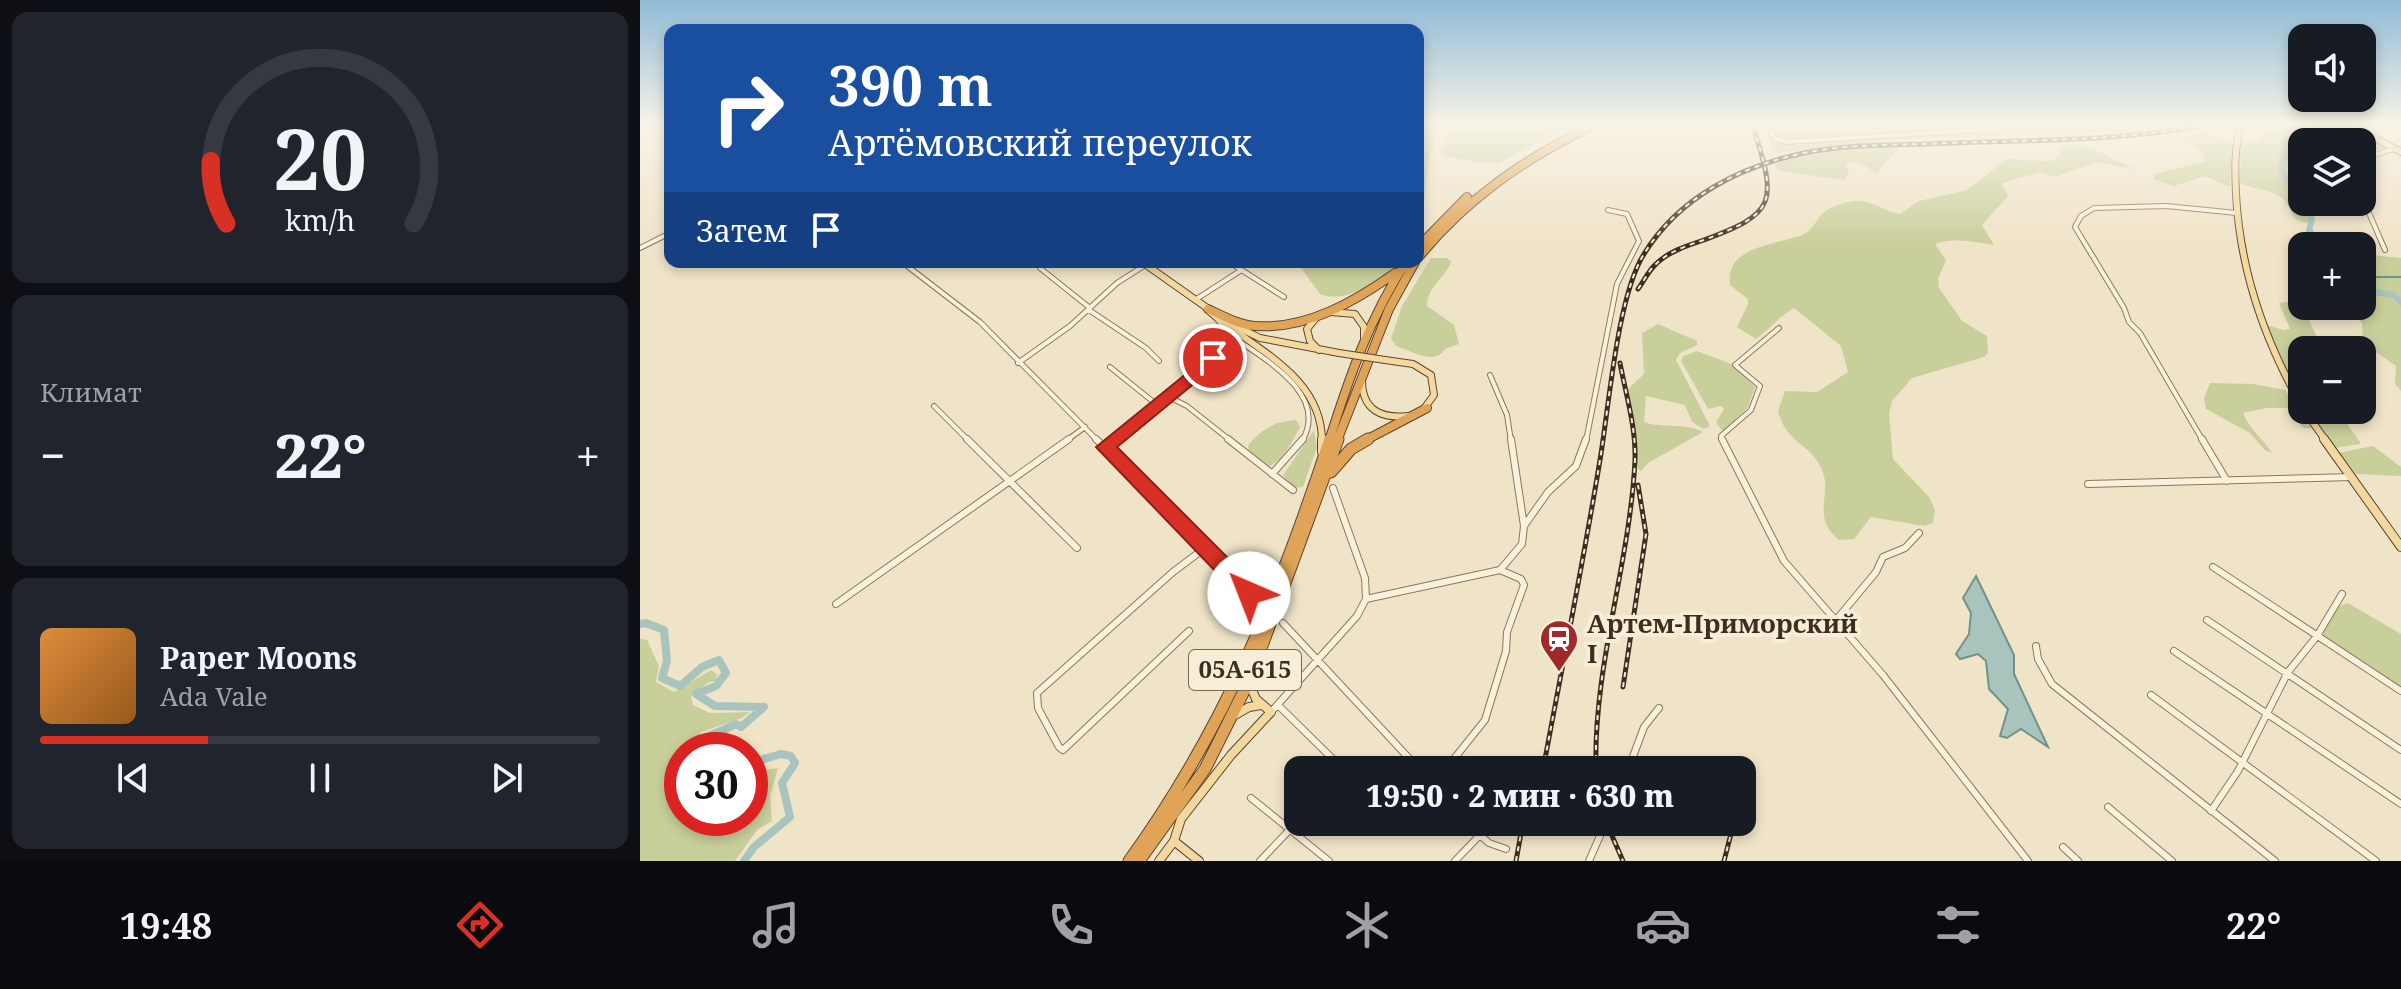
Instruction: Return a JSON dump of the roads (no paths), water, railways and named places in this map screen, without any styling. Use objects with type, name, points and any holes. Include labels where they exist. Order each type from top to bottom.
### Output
[{"type":"highway","points":[[1424,240],[1445,216],[1506,166]]},
{"type":"highway","name":"05А-615","points":[[1424,251],[1470,201],[1517,166]]},
{"type":"highway","points":[[1211,312],[1254,326],[1292,323],[1359,295],[1400,268]]},
{"type":"highway","name":"05А-615","points":[[1129,861],[1164,816],[1212,738],[1287,561],[1364,346],[1403,268]]},
{"type":"highway","name":"05А-615","points":[[1139,861],[1185,801],[1233,717],[1327,486],[1362,374],[1389,309],[1412,268]]},
{"type":"highway","points":[[1327,486],[1350,448],[1377,432],[1416,417],[1427,408]]},
{"type":"main road","points":[[2236,166],[2237,213],[2248,288],[2277,362],[2288,381]]},
{"type":"main road","points":[[1152,268],[1194,301],[1260,338],[1321,351],[1413,364],[1431,375],[1435,393],[1427,408],[1409,416],[1380,416],[1366,404],[1362,374]]},
{"type":"main road","points":[[1321,351],[1312,345],[1307,329],[1319,315],[1339,311],[1348,312],[1360,320],[1364,327],[1364,346]]},
{"type":"main road","points":[[1211,312],[1300,382],[1313,397],[1321,418],[1322,461]]},
{"type":"main road","points":[[2315,424],[2401,547]]},
{"type":"main road","points":[[1249,681],[1261,705]]},
{"type":"main road","points":[[1159,861],[1174,841],[1181,819],[1231,755],[1274,709],[1261,705],[1249,707],[1233,717]]},
{"type":"main road","points":[[1174,841],[1199,861]]},
{"type":"street","points":[[2227,481],[2136,327],[2129,322],[2102,270],[2078,234],[2076,222],[2094,208],[2166,206],[2237,213]]},
{"type":"street","points":[[1524,526],[1548,492],[1576,466],[1585,444],[1617,284],[1639,241],[1627,214],[1608,210]]},
{"type":"street","points":[[2370,216],[2385,250]]},
{"type":"street","points":[[640,248],[664,236]]},
{"type":"street","points":[[910,268],[980,322],[1249,593],[1261,615],[1261,628]]},
{"type":"street","points":[[1040,268],[1159,361]]},
{"type":"street","points":[[1018,363],[1139,268]]},
{"type":"street","points":[[1238,268],[1284,297]]},
{"type":"street","points":[[1194,301],[1241,270]]},
{"type":"street","points":[[1211,312],[1215,320],[1236,339],[1295,385],[1309,411],[1310,422],[1306,434],[1272,474]]},
{"type":"street","points":[[1779,328],[1735,365],[1760,386],[1751,410],[1721,436],[1784,561],[1837,619],[2028,861]]},
{"type":"street","points":[[1105,447],[1236,339]]},
{"type":"street","points":[[1110,367],[1156,404]]},
{"type":"street","points":[[1490,375],[1507,415],[1524,526],[1522,544],[1500,570]]},
{"type":"street","points":[[1166,395],[1187,406],[1293,490]]},
{"type":"street","points":[[934,406],[1077,548]]},
{"type":"street","points":[[836,604],[1085,427]]},
{"type":"street","points":[[2088,484],[2353,477]]},
{"type":"street","points":[[1327,486],[1365,578],[1366,599],[1357,616],[1274,709],[1328,756]]},
{"type":"street","points":[[1837,619],[1876,572],[1885,554],[1905,548],[1919,533]]},
{"type":"street","points":[[1189,631],[1063,750],[1035,699],[1042,688],[1173,572],[1205,548]]},
{"type":"street","points":[[1249,593],[1269,588],[1287,561]]},
{"type":"street","points":[[2213,567],[2401,691]]},
{"type":"street","points":[[1366,599],[1500,570],[1521,579],[1524,585],[1507,632],[1506,651],[1485,720],[1456,756]]},
{"type":"street","points":[[2211,811],[2243,761],[2288,672],[2317,636],[2342,594]]},
{"type":"street","points":[[2207,620],[2401,750]]},
{"type":"street","points":[[1283,623],[1407,756]]},
{"type":"street","points":[[2036,646],[2038,659],[2052,684],[2275,861]]},
{"type":"street","points":[[2174,651],[2401,804]]},
{"type":"street","points":[[2151,695],[2376,861]]},
{"type":"street","points":[[1633,756],[1644,727],[1659,708]]},
{"type":"street","points":[[1251,798],[1284,824]]},
{"type":"street","points":[[2108,807],[2172,861]]},
{"type":"street","points":[[1260,861],[1284,835]]},
{"type":"street","points":[[1299,836],[1329,861]]},
{"type":"street","points":[[1455,861],[1479,836],[1499,849],[1506,849]]},
{"type":"street","points":[[1589,861],[1600,836]]},
{"type":"street","points":[[2063,847],[2078,861]]},
{"type":"water","points":[[1976,576],[2014,655],[2014,674],[2048,747],[2021,729],[2007,738],[2000,736],[2008,709],[1989,689],[1986,661],[1978,654],[1960,659],[1956,654],[1969,634],[1971,613],[1963,598]]},
{"type":"waterway","points":[[2280,166],[2288,180]]},
{"type":"waterway","points":[[2311,216],[2311,232]]},
{"type":"waterway","points":[[2376,277],[2401,277]]},
{"type":"waterway","points":[[2376,292],[2394,295],[2401,303]]},
{"type":"waterway","points":[[640,624],[646,623],[664,630],[667,661],[662,678],[680,686],[702,667],[719,660],[726,673],[716,686],[696,694],[715,706],[764,707],[741,727],[736,724],[718,732]]},
{"type":"waterway","points":[[768,758],[781,754],[791,756],[795,763],[782,783],[790,817],[768,835]]},
{"type":"waterway","points":[[744,861],[767,836]]},
{"type":"railway","points":[[1546,756],[1587,538],[1615,353],[1635,273],[1658,234],[1693,200],[1757,166]]},
{"type":"railway","points":[[1638,289],[1653,266],[1666,256],[1726,231],[1758,213],[1765,202],[1767,189],[1764,166]]},
{"type":"railway","points":[[1596,756],[1600,692],[1632,499],[1635,460],[1632,423],[1620,363]]},
{"type":"railway","points":[[1623,687],[1646,534],[1638,485]]},
{"type":"railway","points":[[1516,861],[1520,836]]},
{"type":"railway","points":[[1612,836],[1623,861]]},
{"type":"railway","points":[[1724,861],[1730,836]]},
{"type":"place","name":"Артем-Приморский I","points":[[1559,673]]}]
